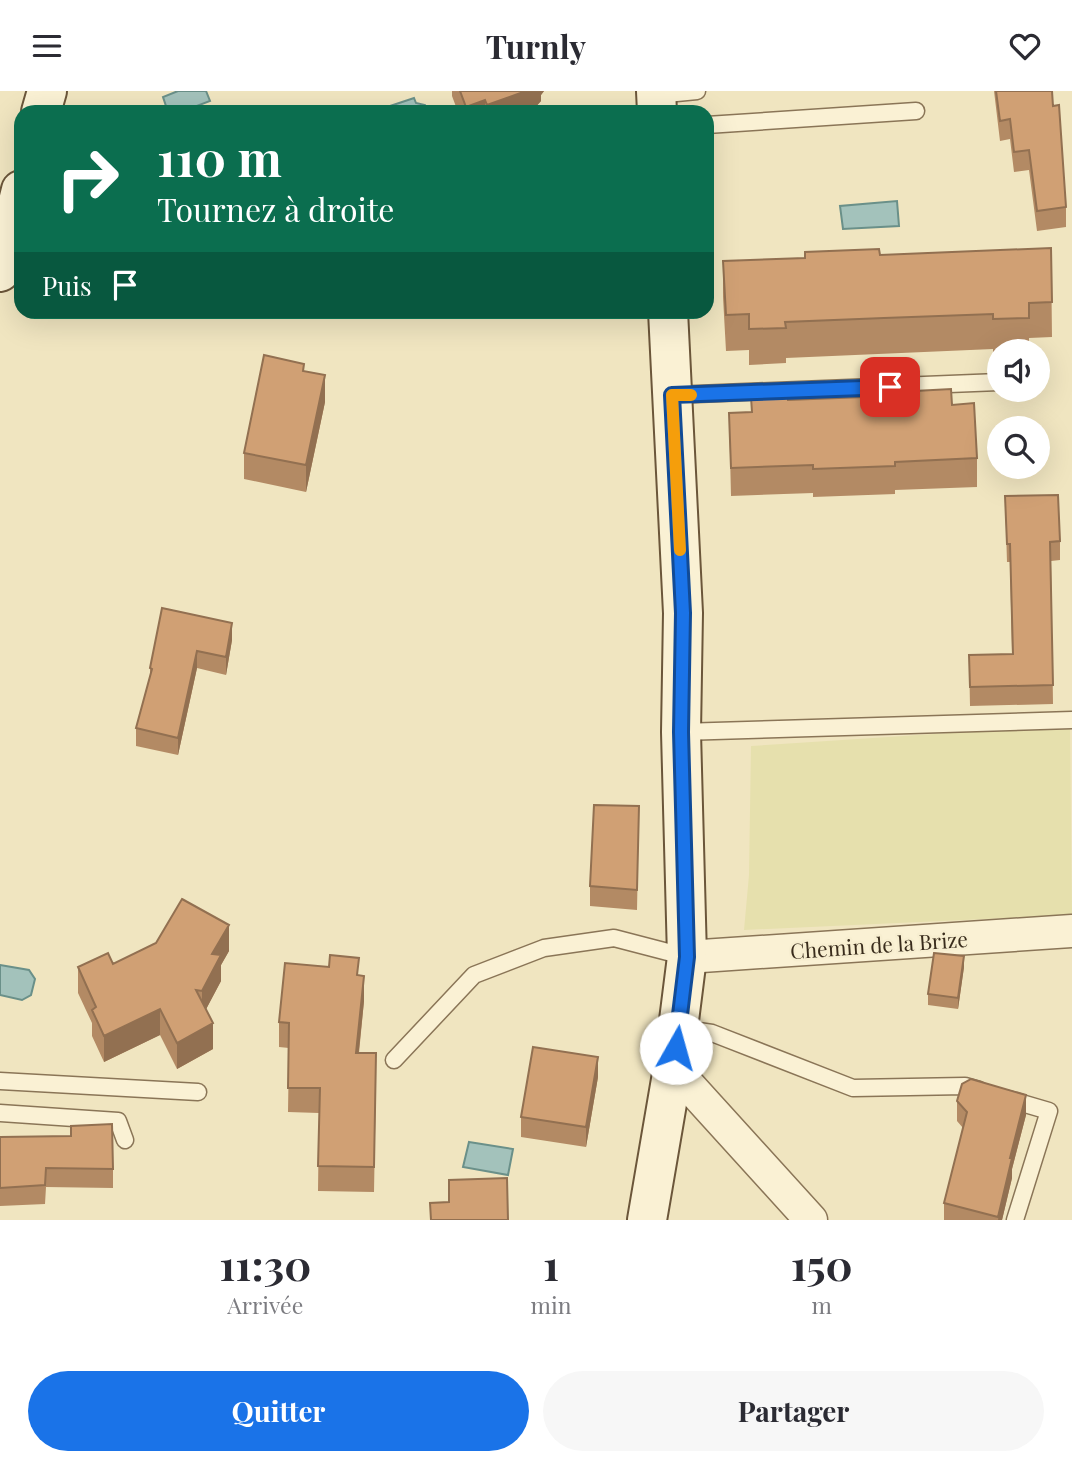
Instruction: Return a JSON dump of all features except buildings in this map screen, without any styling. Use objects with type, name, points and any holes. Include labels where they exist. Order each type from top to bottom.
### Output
[{"type":"main road","points":[[0,272],[14,217]]},
{"type":"main road","points":[[647,1220],[673,1068],[687,957],[681,732],[683,613],[668,319]]},
{"type":"street","name":"Chemin de la Brize","points":[[687,957],[1072,931]]},
{"type":"street","points":[[673,1068],[811,1220]]},
{"type":"lane","points":[[656,99],[697,91]]},
{"type":"lane","points":[[714,125],[916,111]]},
{"type":"lane","points":[[672,395],[987,382]]},
{"type":"lane","points":[[681,732],[1072,720]]},
{"type":"lane","points":[[394,1060],[474,975],[544,948],[614,938],[687,957]]},
{"type":"lane","points":[[678,1028],[712,1033],[853,1088],[965,1086],[1049,1111],[1015,1220]]},
{"type":"lane","points":[[0,1081],[198,1092]]},
{"type":"lane","points":[[0,1113],[118,1121],[125,1140]]},
{"type":"shaded area","points":[[1070,725],[1072,915],[744,930],[749,875],[751,746]]},
{"type":"water","points":[[178,91],[206,91],[210,101],[199,105],[166,105],[163,97]]},
{"type":"water","points":[[414,98],[416,103],[425,105],[393,105]]},
{"type":"water","points":[[897,201],[899,226],[843,229],[840,206]]},
{"type":"water","points":[[0,965],[29,970],[35,979],[31,995],[22,1000],[0,995]]},
{"type":"water","points":[[469,1142],[513,1149],[508,1175],[463,1167]]},
{"type":"slow traffic","points":[[680,550],[672,395],[691,395]]},
{"type":"route","points":[[676,1048],[687,957],[681,732],[683,613],[672,395],[890,387]]}]
